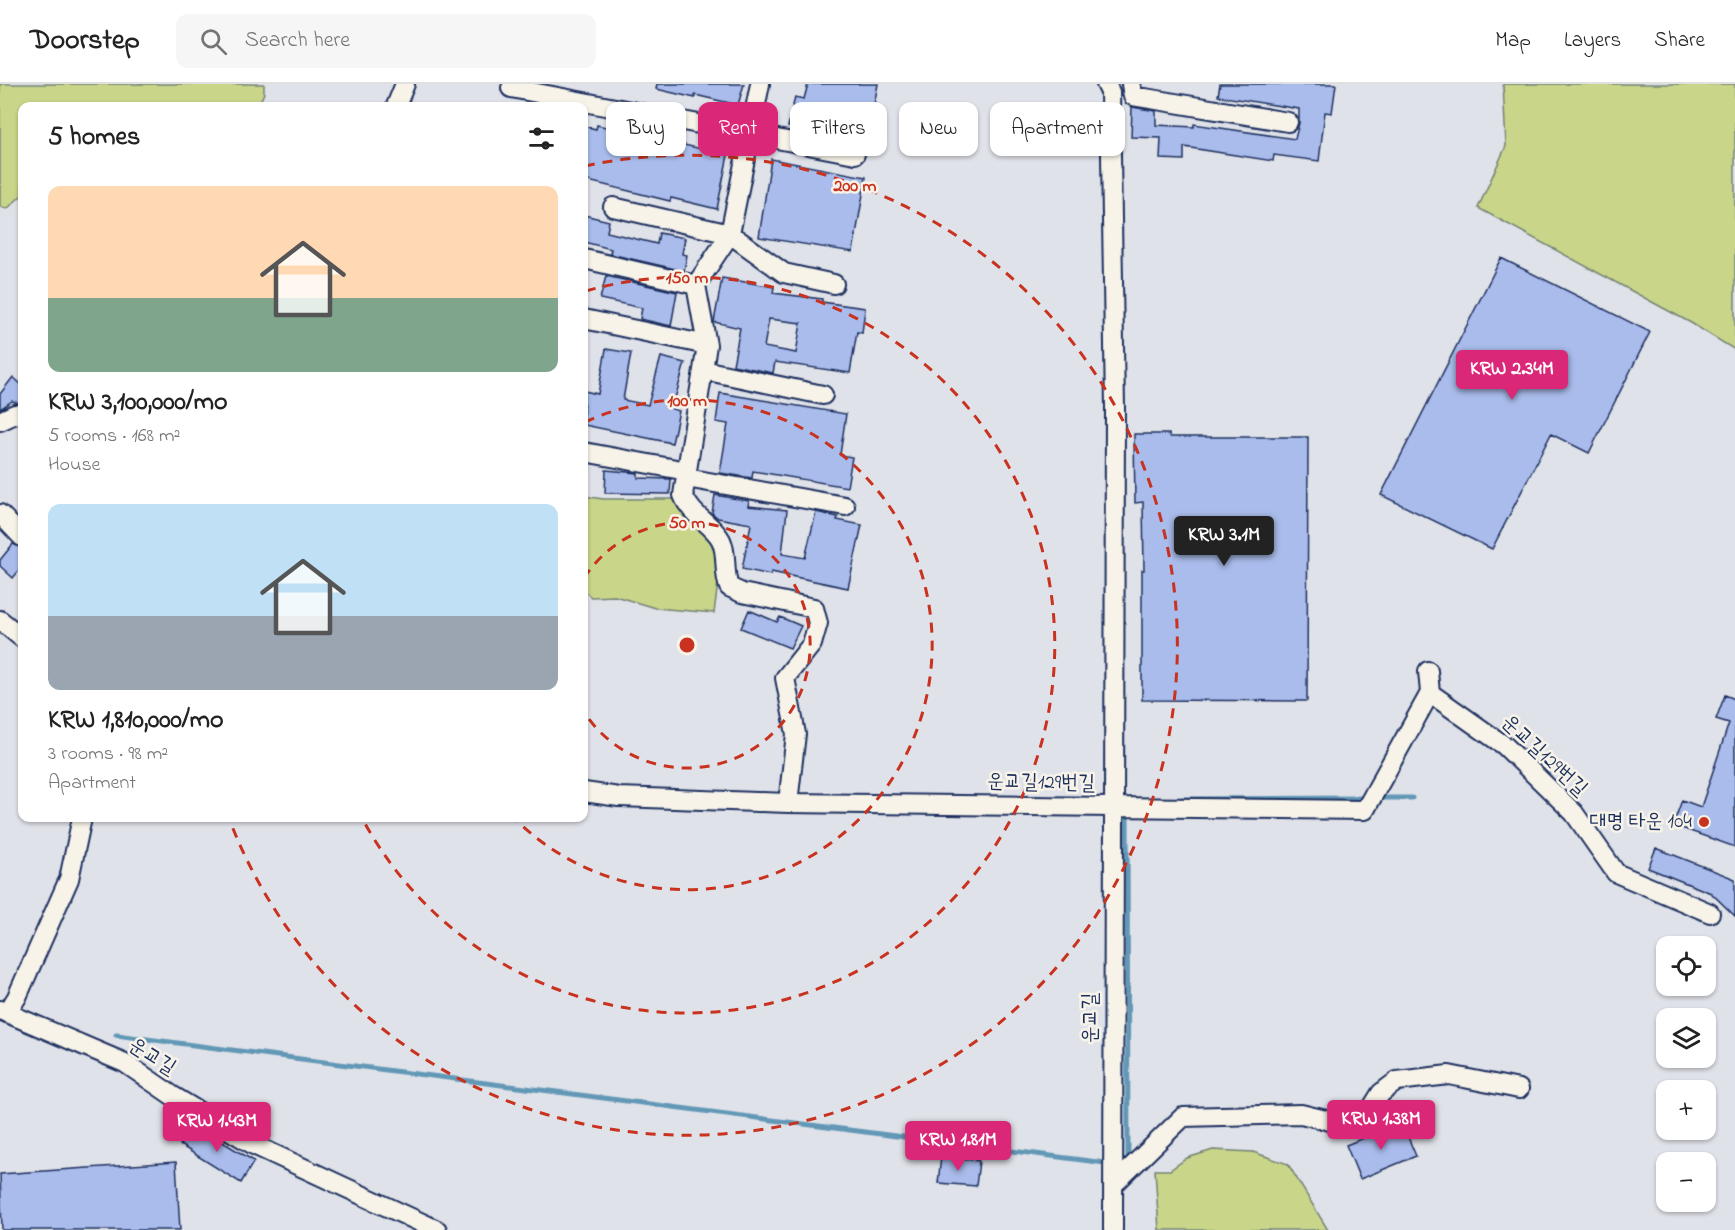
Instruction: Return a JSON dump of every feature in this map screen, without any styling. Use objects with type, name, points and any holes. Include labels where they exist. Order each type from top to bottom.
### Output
[{"type":"street","points":[[398,102],[405,84]]},
{"type":"street","points":[[756,102],[760,84]]},
{"type":"street","name":"운교길","points":[[1106,84],[1110,92],[1115,408],[1113,1230]]},
{"type":"street","points":[[1131,84],[1132,96],[1288,122]]},
{"type":"street","points":[[512,88],[584,102]]},
{"type":"street","points":[[588,103],[698,124]]},
{"type":"street","points":[[746,156],[730,234],[696,285],[707,345],[683,495],[687,505],[721,539],[729,587],[742,593],[814,608],[818,624],[812,644],[785,678],[796,734],[789,802]]},
{"type":"street","points":[[613,207],[730,234],[784,273],[834,284]]},
{"type":"street","points":[[588,260],[696,285]]},
{"type":"street","points":[[588,320],[707,345]]},
{"type":"street","points":[[703,370],[823,396]]},
{"type":"street","points":[[0,421],[18,414]]},
{"type":"street","points":[[588,453],[846,506]]},
{"type":"street","points":[[0,514],[18,533]]},
{"type":"street","points":[[0,620],[18,635]]},
{"type":"street","points":[[1428,671],[1430,693]]},
{"type":"street","name":"운교길129번길","points":[[588,793],[618,797],[789,802],[1365,810],[1430,693],[1513,754],[1574,813],[1616,873],[1710,913]]},
{"type":"street","points":[[3,1011],[17,997],[69,879],[81,822]]},
{"type":"street","name":"운교길","points":[[3,1011],[125,1064],[254,1145],[436,1230]]},
{"type":"street","points":[[1113,1185],[1184,1117],[1301,1114],[1334,1122],[1354,1120],[1368,1114],[1381,1093],[1397,1081],[1449,1075],[1519,1089]]},
{"type":"green space","points":[[0,84],[264,84],[264,93],[260,102],[18,102],[18,199],[7,209],[0,207]]},
{"type":"green space","points":[[1503,84],[1735,84],[1735,350],[1691,323],[1478,208],[1506,146]]},
{"type":"green space","points":[[588,497],[603,499],[676,499],[710,538],[720,568],[714,613],[655,608],[615,596],[591,597],[588,594]]},
{"type":"green space","points":[[1213,1150],[1253,1152],[1288,1164],[1328,1230],[1159,1230],[1155,1170],[1170,1170],[1187,1158]]},
{"type":"building","points":[[657,84],[744,84],[739,102],[725,102],[695,95],[695,98],[656,89]]},
{"type":"building","points":[[808,84],[878,84],[875,102],[794,102],[795,97],[804,99]]},
{"type":"building","points":[[1220,84],[1336,84],[1332,113],[1325,112],[1319,161],[1274,155],[1273,161],[1184,147],[1184,160],[1160,159],[1161,138],[1131,137],[1132,107],[1156,111],[1156,125],[1194,127],[1194,124],[1295,139],[1299,123],[1299,109],[1218,96]]},
{"type":"building","points":[[597,125],[606,127],[606,156],[686,156],[686,145],[698,148],[698,156],[728,156],[717,209],[671,198],[670,201],[588,181],[588,127],[596,129]]},
{"type":"building","points":[[771,159],[866,177],[853,252],[759,237]]},
{"type":"building","points":[[588,216],[609,221],[607,232],[657,244],[659,233],[685,238],[682,254],[687,255],[684,271],[610,254],[611,249],[588,243]]},
{"type":"building","points":[[1501,258],[1650,332],[1589,453],[1551,434],[1492,549],[1381,495]]},
{"type":"building","points":[[606,276],[677,292],[671,326],[640,319],[642,308],[600,299]]},
{"type":"building","points":[[722,278],[774,287],[773,293],[822,299],[822,302],[865,308],[862,333],[857,332],[850,373],[775,362],[773,373],[733,365],[740,328],[714,322]],"holes":[[[769,319],[801,323],[796,353],[764,347]]]},
{"type":"building","points":[[606,349],[631,353],[623,400],[648,405],[661,357],[685,363],[672,409],[679,411],[672,443],[588,426],[588,392],[598,394]]},
{"type":"building","points":[[13,377],[18,381],[18,403],[12,401],[0,409],[0,394]]},
{"type":"building","points":[[720,393],[846,414],[840,455],[852,457],[847,487],[753,471],[752,478],[720,473],[728,424],[716,422]]},
{"type":"building","points":[[1134,434],[1169,434],[1170,437],[1308,437],[1307,701],[1142,700],[1143,502],[1135,503]]},
{"type":"building","points":[[606,470],[638,473],[638,478],[671,479],[670,494],[605,493]]},
{"type":"building","points":[[715,495],[749,501],[748,506],[787,510],[782,554],[805,558],[816,512],[838,517],[837,520],[862,525],[848,588],[771,572],[771,575],[742,569],[751,524],[718,518],[712,513]]},
{"type":"building","points":[[13,544],[18,546],[18,572],[13,578],[0,566],[0,560]]},
{"type":"building","points":[[749,610],[777,622],[780,617],[801,626],[790,648],[741,628]]},
{"type":"building","points":[[1725,695],[1735,699],[1735,847],[1673,825],[1682,800],[1701,807],[1729,723],[1716,719]]},
{"type":"building","points":[[1656,848],[1735,879],[1735,916],[1711,893],[1648,868]]},
{"type":"building","points":[[1402,1123],[1416,1156],[1360,1179],[1346,1145]]},
{"type":"building","points":[[193,1124],[254,1161],[241,1183],[180,1145]]},
{"type":"building","points":[[941,1157],[979,1161],[976,1186],[938,1183]]},
{"type":"building","points":[[176,1162],[180,1230],[2,1230],[0,1174]]},
{"type":"waterway","points":[[1181,799],[1362,798]]},
{"type":"waterway","points":[[1381,798],[1412,798]]},
{"type":"waterway","points":[[1121,1163],[1128,1163],[1127,817]]},
{"type":"waterway","points":[[116,1035],[1105,1163]]},
{"type":"place","name":"대명 타운 104","points":[[1704,822]]}]
